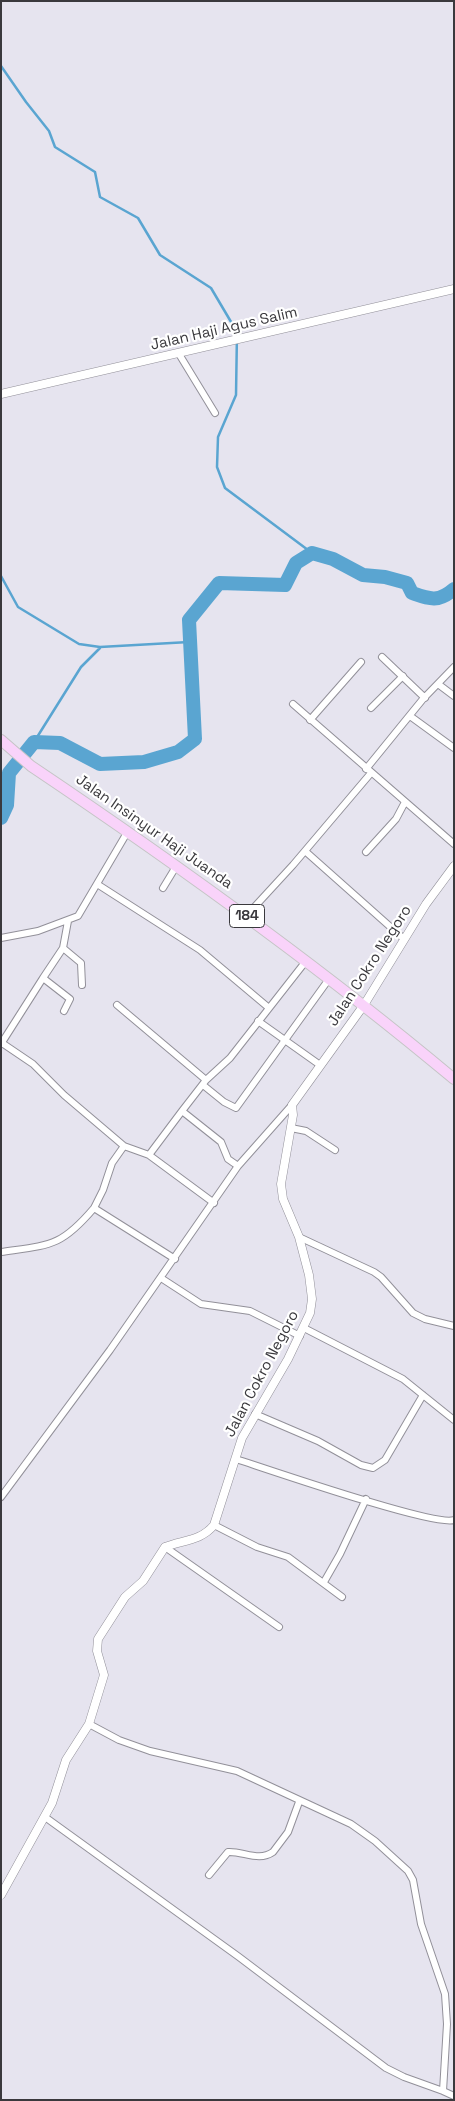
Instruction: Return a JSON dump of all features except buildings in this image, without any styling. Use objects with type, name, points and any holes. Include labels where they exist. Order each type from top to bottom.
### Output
[{"type":"main road","name":"Jalan Insinyur Haji Juanda","points":[[1,740],[31,766],[128,831],[247,915],[364,1005],[454,1079]]},
{"type":"street","name":"Jalan Haji Agus Salim","points":[[1,394],[454,289]]},
{"type":"street","points":[[179,354],[215,413]]},
{"type":"street","points":[[382,657],[425,698]]},
{"type":"street","points":[[310,720],[361,662]]},
{"type":"street","points":[[247,915],[305,851],[410,716],[454,666]]},
{"type":"street","points":[[371,708],[403,676]]},
{"type":"street","points":[[438,684],[454,696]]},
{"type":"street","points":[[293,704],[454,844]]},
{"type":"street","points":[[410,716],[454,748]]},
{"type":"street","points":[[366,852],[396,819],[405,802]]},
{"type":"street","points":[[1,938],[38,930],[68,920],[82,911],[128,831]]},
{"type":"street","points":[[305,851],[404,939]]},
{"type":"street","points":[[163,888],[177,866]]},
{"type":"street","name":"Jalan Cokro Negoro","points":[[214,1525],[242,1438],[302,1332],[310,1313],[312,1299],[299,1237],[284,1200],[281,1184],[291,1128],[292,1105],[364,1005],[404,939],[454,866]]},
{"type":"street","points":[[97,884],[200,950],[269,1008]]},
{"type":"street","points":[[68,920],[63,948],[2,1043],[34,1064],[72,1102],[124,1146],[149,1155],[214,1203]]},
{"type":"street","points":[[63,948],[81,963],[82,985]]},
{"type":"street","points":[[149,1155],[204,1083],[230,1058],[306,960]]},
{"type":"street","points":[[43,978],[70,999],[64,1011]]},
{"type":"street","points":[[117,1004],[204,1083],[235,1108],[329,979]]},
{"type":"street","points":[[258,1020],[286,1038],[320,1064]]},
{"type":"street","points":[[1,1497],[176,1259],[238,1166],[292,1105]]},
{"type":"street","points":[[182,1111],[221,1142],[228,1159],[238,1166]]},
{"type":"street","points":[[291,1128],[306,1131],[335,1150]]},
{"type":"street","points":[[1,1252],[59,1241],[77,1228],[94,1208],[103,1190],[112,1163],[124,1146]]},
{"type":"street","points":[[94,1208],[176,1259]]},
{"type":"street","points":[[299,1237],[382,1277],[413,1314],[454,1326]]},
{"type":"street","points":[[161,1278],[201,1304],[250,1311],[302,1332],[403,1379],[454,1420]]},
{"type":"street","points":[[255,1414],[318,1441],[361,1465],[373,1468],[385,1460],[423,1395]]},
{"type":"street","points":[[236,1459],[410,1514],[445,1521],[454,1520]]},
{"type":"street","points":[[324,1582],[340,1554],[366,1499]]},
{"type":"street","points":[[1,1895],[45,1818],[55,1795],[66,1760],[89,1724],[104,1676],[97,1651],[98,1639],[125,1597],[143,1581],[165,1547],[198,1538],[208,1532],[214,1525],[258,1547],[288,1556],[342,1596]]},
{"type":"street","points":[[165,1547],[279,1626]]},
{"type":"street","points":[[89,1724],[119,1740],[150,1751],[237,1771],[299,1802],[351,1824],[386,1850],[411,1876],[422,1924],[445,1994],[446,2024],[443,2092]]},
{"type":"street","points":[[209,1875],[228,1852],[239,1852],[255,1857],[274,1852],[288,1832],[299,1802]]},
{"type":"street","points":[[45,1818],[239,1957],[386,2068],[454,2096]]},
{"type":"waterway","points":[[1,66],[49,131],[55,147],[95,172],[100,197],[138,218],[160,255],[211,288],[237,332],[236,395],[218,437],[217,467],[225,488],[312,553]]},
{"type":"waterway","points":[[1,818],[7,805],[9,773],[34,742],[60,743],[100,764],[144,762],[178,752],[195,739],[189,620],[219,583],[285,585],[296,563],[312,553],[333,559],[363,575],[385,577],[407,583],[412,593],[423,597],[438,598],[454,589]]},
{"type":"waterway","points":[[1,576],[18,607],[79,644],[100,647],[189,642]]},
{"type":"waterway","points":[[34,742],[81,667],[100,648]]}]
